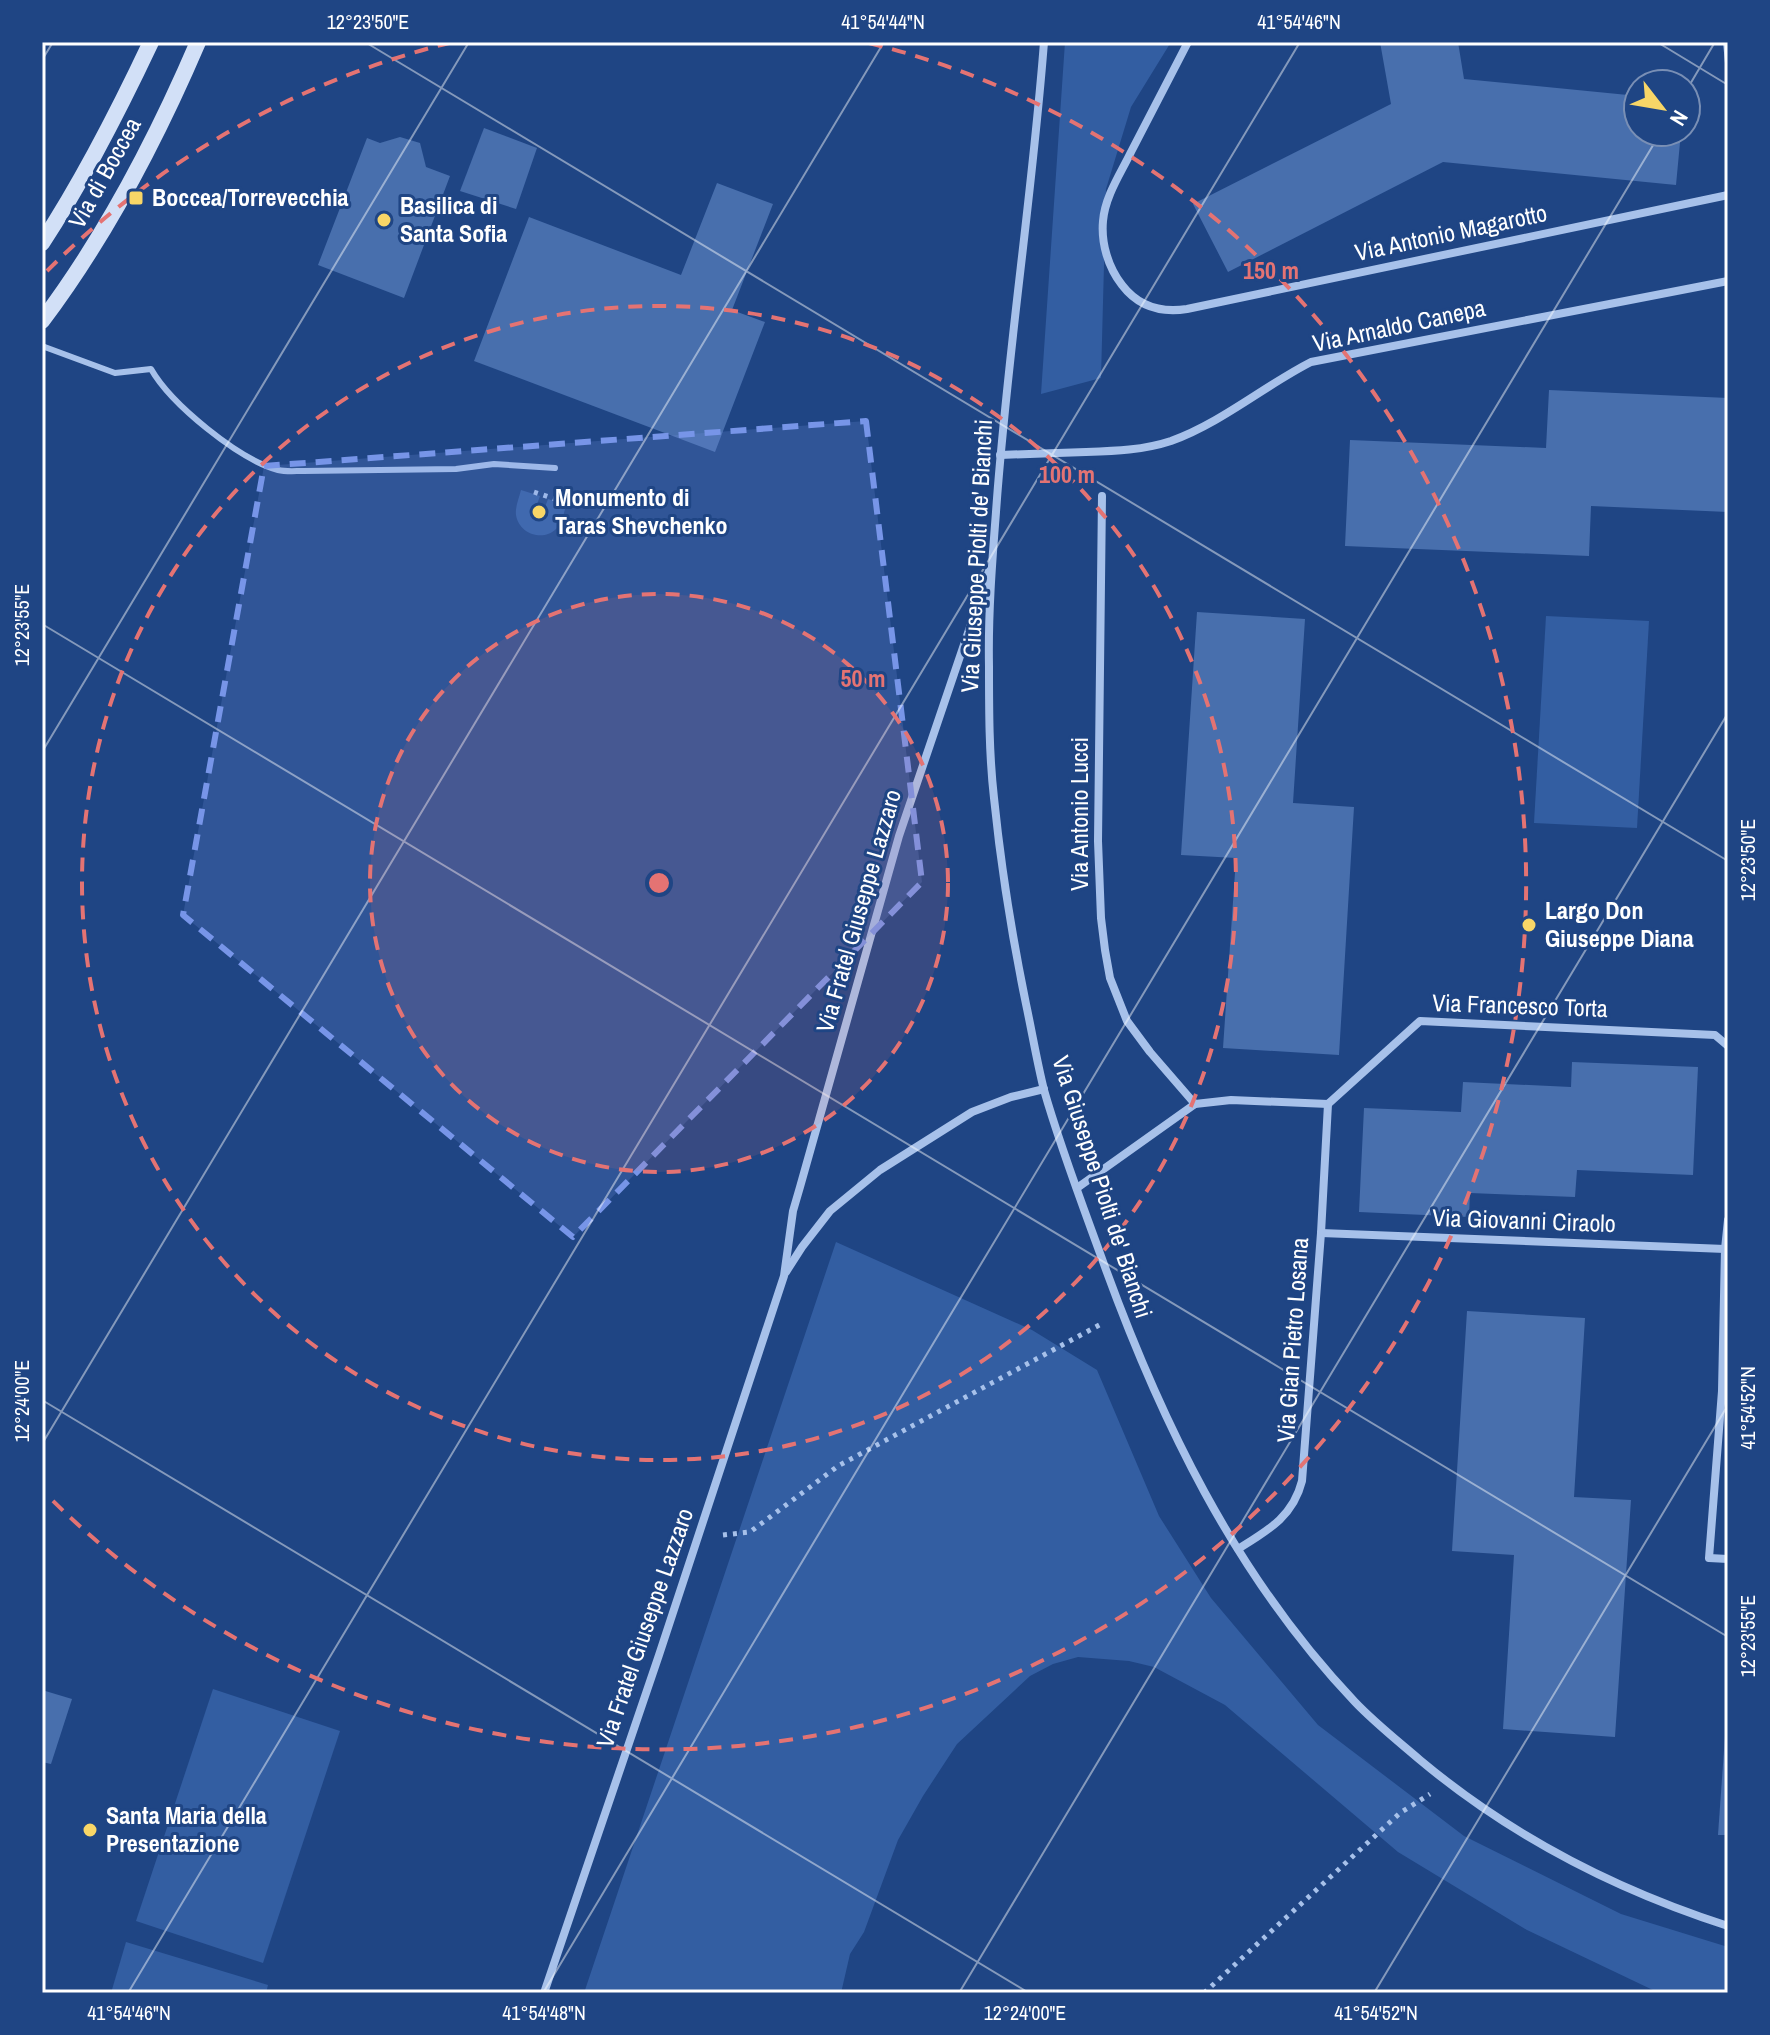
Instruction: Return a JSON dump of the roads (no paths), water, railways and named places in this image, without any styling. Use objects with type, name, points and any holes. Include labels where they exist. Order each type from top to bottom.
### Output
[{"type":"main road","name":"Via di Boccea","points":[[42,243],[77,189],[111,127],[151,42]]},
{"type":"main road","name":"Via di Boccea","points":[[42,321],[83,262],[129,184],[198,42]]},
{"type":"street","name":"Via Giuseppe Piolti de' Bianchi","points":[[1044,42],[1000,455],[992,562],[988,658],[993,795],[1019,972],[1044,1089],[1121,1313],[1181,1450],[1238,1549],[1291,1628],[1356,1703],[1448,1784],[1496,1817],[1583,1868],[1668,1905],[1728,1926]]},
{"type":"street","name":"Via Antonio Magarotto","points":[[1188,42],[1111,192],[1103,221],[1106,250],[1113,272],[1132,297],[1154,308],[1187,309],[1728,195]]},
{"type":"street","name":"Via Arnaldo Canepa","points":[[1000,455],[1105,451],[1156,445],[1203,426],[1311,362],[1728,281]]},
{"type":"street","name":"Via Antonio Lucci","points":[[1102,496],[1098,841],[1105,950],[1110,978],[1127,1021],[1195,1104]]},
{"type":"street","name":"Via Fratel Giuseppe Lazzaro","points":[[544,1993],[784,1276],[793,1211],[899,836],[992,562]]},
{"type":"street","name":"Via Francesco Torta","points":[[1328,1104],[1420,1021],[1715,1035],[1728,1046]]},
{"type":"street","name":"Via Fratel Giuseppe Lazzaro","points":[[784,1276],[830,1211],[880,1170],[972,1112],[1011,1097],[1044,1089]]},
{"type":"street","points":[[1077,1188],[1195,1104],[1231,1100],[1328,1104]]},
{"type":"street","name":"Via Gian Pietro Losana","points":[[1238,1549],[1275,1526],[1300,1490],[1302,1481],[1328,1104]]},
{"type":"street","points":[[1728,1220],[1722,1391],[1709,1558],[1728,1559]]},
{"type":"street","name":"Via Giovanni Ciraolo","points":[[1321,1233],[1725,1249]]},
{"type":"lane","points":[[1726,42],[1728,63]]},
{"type":"lane","points":[[42,346],[115,373],[151,369],[160,384],[216,436],[241,453],[278,470],[456,469],[494,464],[555,468]]},
{"type":"place","name":"Boccea/Torrevecchia","points":[[136,198]]},
{"type":"place","name":"Basilica di Santa Sofia","points":[[384,220]]},
{"type":"place","name":"Monumento di Taras Shevchenko","points":[[539,512]]},
{"type":"place","name":"Largo Don Giuseppe Diana","points":[[1529,925]]},
{"type":"place","name":"Santa Maria della Presentazione","points":[[90,1830]]}]
